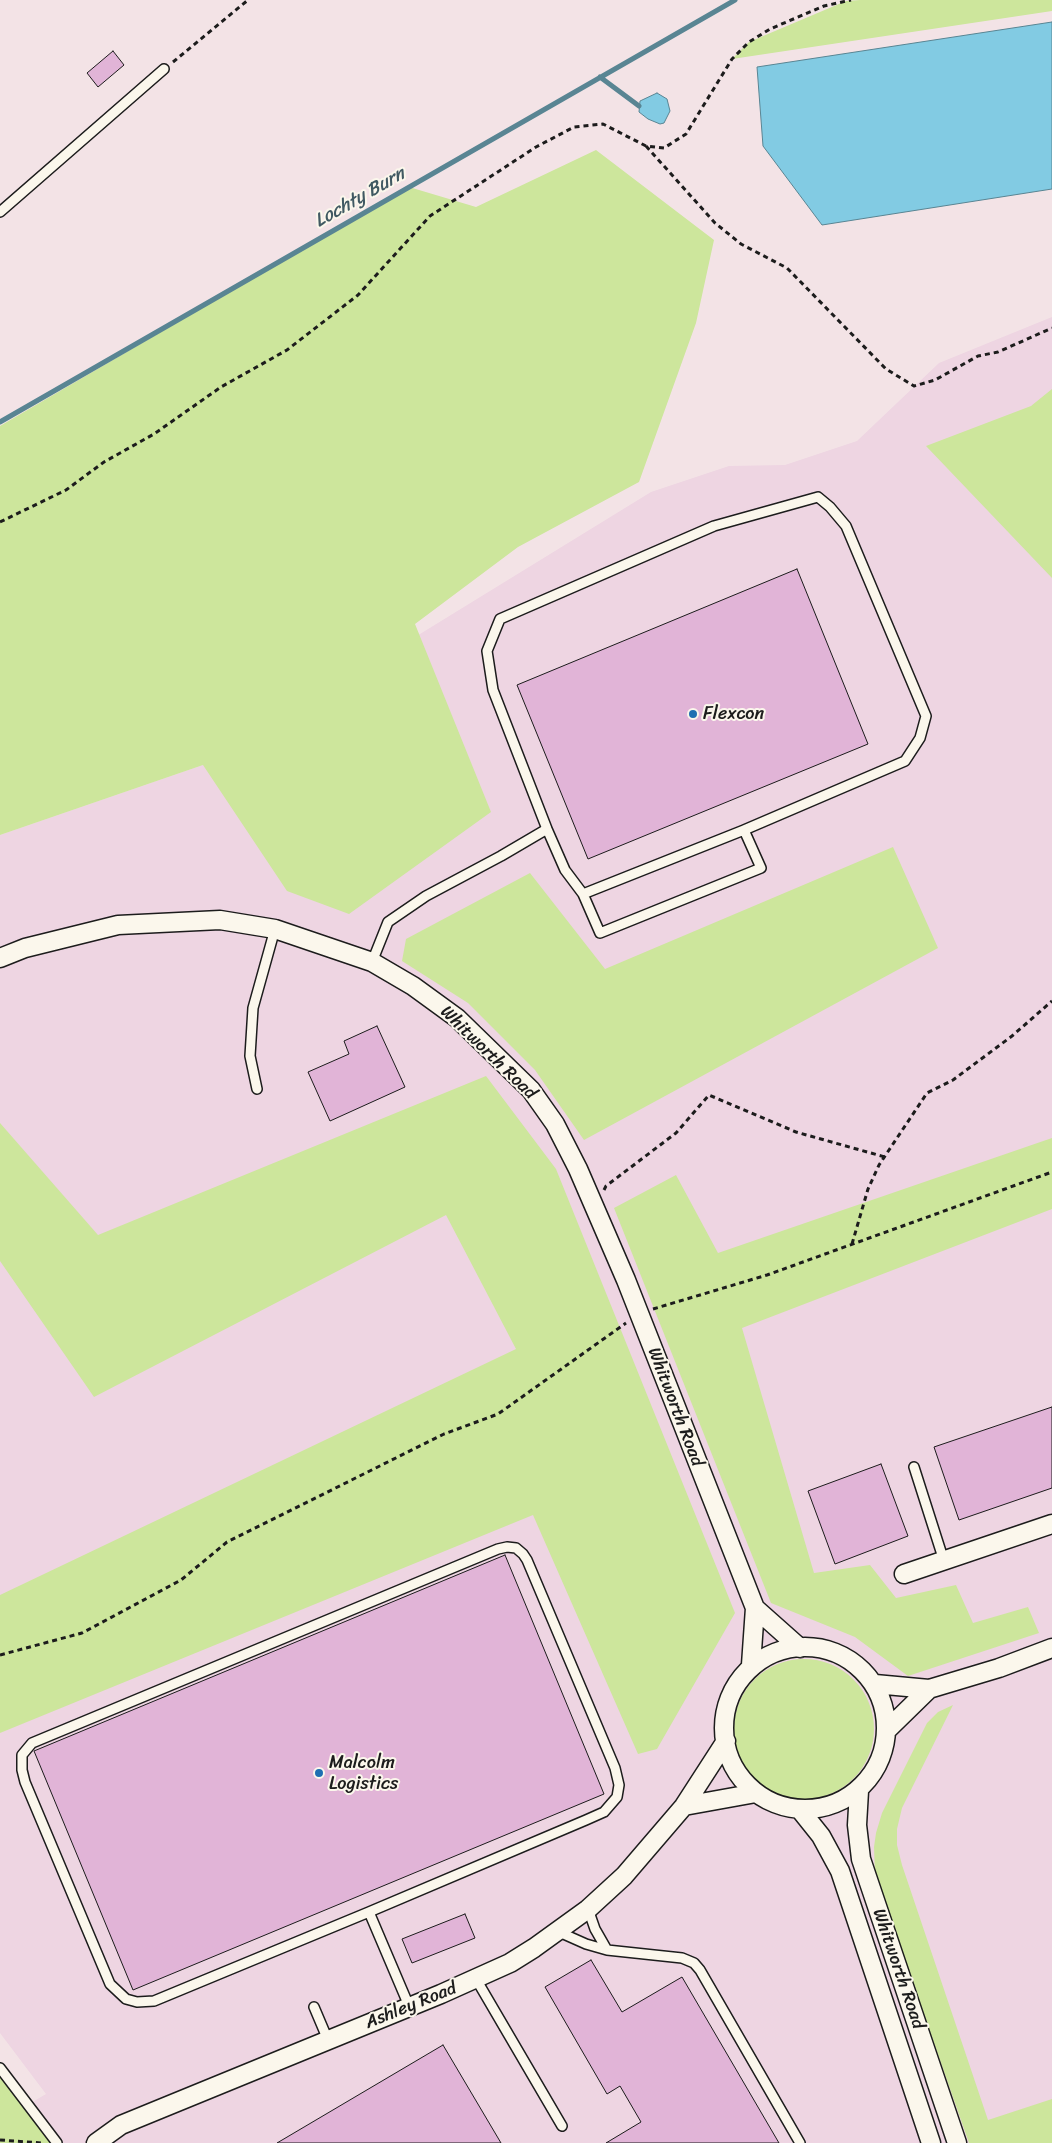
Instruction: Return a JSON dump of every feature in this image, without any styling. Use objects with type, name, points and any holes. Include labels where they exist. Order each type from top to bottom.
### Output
[{"type":"street","name":"Whitworth Road","points":[[0,958],[24,948],[118,925],[220,920],[275,929],[372,962],[413,986],[457,1018],[530,1090],[555,1124],[578,1169],[639,1314],[755,1608],[750,1665]]},
{"type":"street","points":[[904,1574],[1052,1524]]},
{"type":"street","name":"Whitworth Road","points":[[755,1608],[800,1648]]},
{"type":"street","points":[[800,1648],[830,1651],[855,1664],[875,1684],[882,1703],[887,1730],[884,1752],[873,1772],[859,1791],[842,1802],[820,1809],[801,1811],[780,1806],[756,1793],[743,1781],[730,1762],[723,1729],[723,1708],[733,1685],[750,1665],[772,1652],[800,1648]]},
{"type":"street","points":[[875,1684],[929,1689],[999,1668],[1052,1648]]},
{"type":"street","points":[[887,1730],[929,1689]]},
{"type":"street","name":"Ashley Road","points":[[96,2143],[121,2125],[476,1979],[510,1963],[559,1932],[588,1909],[624,1876],[684,1806],[726,1741]]},
{"type":"street","name":"Whitworth Road","points":[[859,1791],[857,1825],[861,1859],[957,2143]]},
{"type":"street","points":[[684,1806],[756,1793]]},
{"type":"street","name":"Whitworth Road","points":[[801,1811],[821,1836],[840,1871],[931,2143]]},
{"type":"lane","points":[[0,212],[164,68]]},
{"type":"lane","points":[[583,894],[744,830],[905,762],[920,738],[926,716],[846,526],[830,507],[818,497],[714,526],[500,619],[487,651],[493,690],[547,829],[565,870],[583,894],[600,933],[761,868],[744,830]]},
{"type":"lane","points":[[372,962],[388,922],[426,896],[547,829]]},
{"type":"lane","points":[[257,1089],[250,1056],[253,1008],[275,929]]},
{"type":"lane","points":[[914,1467],[944,1561]]},
{"type":"lane","points":[[516,1548],[528,1560],[615,1768],[619,1785],[618,1798],[604,1812],[369,1912],[154,2001],[137,2002],[126,1998],[110,1984],[26,1782],[22,1770],[22,1756],[32,1743],[498,1549],[516,1548]]},
{"type":"lane","points":[[588,1909],[606,1950]]},
{"type":"lane","points":[[369,1912],[409,2006]]},
{"type":"lane","points":[[559,1932],[586,1944],[606,1950],[682,1958],[694,1963],[700,1970],[800,2143]]},
{"type":"lane","points":[[476,1979],[562,2126]]},
{"type":"lane","points":[[314,2007],[328,2040]]},
{"type":"lane","points":[[0,2068],[57,2143]]},
{"type":"path","points":[[164,68],[248,0]]},
{"type":"path","points":[[0,522],[66,490],[104,462],[154,434],[222,387],[287,350],[358,295],[430,216],[536,147],[574,127],[603,124],[646,146],[664,148],[686,134],[732,59],[749,42],[770,29],[824,6],[851,0]]},
{"type":"path","points":[[646,146],[715,223],[741,244],[787,268],[886,369],[914,386],[935,380],[978,356],[998,352],[1052,328]]},
{"type":"path","points":[[852,1244],[868,1189],[885,1157],[927,1093],[953,1080],[1012,1036],[1052,1001]]},
{"type":"path","points":[[595,1209],[606,1186],[676,1133],[709,1095],[796,1132],[885,1157]]},
{"type":"path","points":[[0,1655],[82,1633],[181,1580],[234,1538],[444,1434],[498,1414],[639,1314],[767,1275],[1052,1172]]},
{"type":"path","points":[[0,2140],[44,2143]]},
{"type":"shaded area","points":[[1052,317],[1052,2143],[0,2143],[0,2121],[46,2094],[0,2033],[0,835],[203,765],[651,492],[729,466],[785,465],[857,441],[939,363]]},
{"type":"green space","points":[[1052,0],[1052,11],[732,59],[749,42],[846,1]]},
{"type":"green space","points":[[596,150],[714,240],[696,323],[639,482],[518,547],[415,624],[491,812],[349,914],[287,891],[203,765],[0,835],[0,426],[409,187],[476,207]]},
{"type":"green space","points":[[1052,389],[1052,578],[926,446],[1031,406]]},
{"type":"green space","points":[[893,847],[938,948],[584,1140],[535,1070],[468,1003],[402,961],[406,939],[530,873],[605,969]]},
{"type":"green space","points":[[486,1076],[556,1169],[735,1613],[657,1749],[638,1754],[533,1515],[0,1733],[0,1595],[516,1349],[446,1215],[94,1397],[0,1261],[0,1123],[98,1235]]},
{"type":"green space","points":[[1052,1138],[1052,1209],[742,1328],[814,1573],[870,1565],[896,1598],[956,1585],[973,1623],[1028,1607],[1039,1633],[908,1676],[855,1637],[771,1603],[614,1208],[676,1175],[718,1253]]},
{"type":"green space","points":[[804,1659],[818,1660],[831,1664],[853,1680],[869,1702],[873,1715],[873,1743],[869,1756],[853,1778],[831,1794],[818,1798],[804,1799],[790,1798],[777,1794],[755,1778],[739,1756],[735,1743],[734,1729],[735,1715],[739,1702],[755,1680],[777,1664],[790,1660]]},
{"type":"green space","points":[[953,1705],[902,1808],[897,1829],[897,1845],[902,1865],[988,2120],[1052,2099],[1052,2143],[969,2143],[875,1875],[874,1847],[882,1813],[927,1723],[938,1712]]},
{"type":"green space","points":[[0,2068],[57,2143],[0,2143]]},
{"type":"water","points":[[1052,22],[1052,189],[822,225],[763,146],[757,67]]},
{"type":"water","points":[[657,93],[667,99],[670,111],[664,123],[660,124],[648,119],[639,112],[640,101]]},
{"type":"building","points":[[113,51],[124,65],[98,87],[87,73]]},
{"type":"building","name":"Flexcon","points":[[797,569],[868,744],[588,859],[517,685]]},
{"type":"building","points":[[377,1026],[405,1087],[330,1121],[308,1072],[349,1054],[344,1041]]},
{"type":"building","points":[[1052,1407],[1052,1488],[959,1520],[934,1447]]},
{"type":"building","points":[[881,1464],[908,1536],[835,1564],[808,1491]]},
{"type":"building","name":"Malcolm Logistics","points":[[505,1555],[604,1794],[133,1990],[34,1751]]},
{"type":"building","points":[[465,1914],[475,1938],[412,1963],[402,1939]]},
{"type":"building","points":[[591,1960],[622,2012],[682,1977],[779,2143],[606,2143],[641,2122],[620,2086],[607,2094],[545,1987]]},
{"type":"building","points":[[443,2045],[501,2143],[277,2143]]},
{"type":"waterway","name":"Lochty Burn","points":[[0,422],[735,0]]},
{"type":"waterway","points":[[600,77],[639,106]]},
{"type":"place","name":"Flexcon","points":[[693,714]]},
{"type":"place","name":"Malcolm Logistics","points":[[319,1773]]}]
